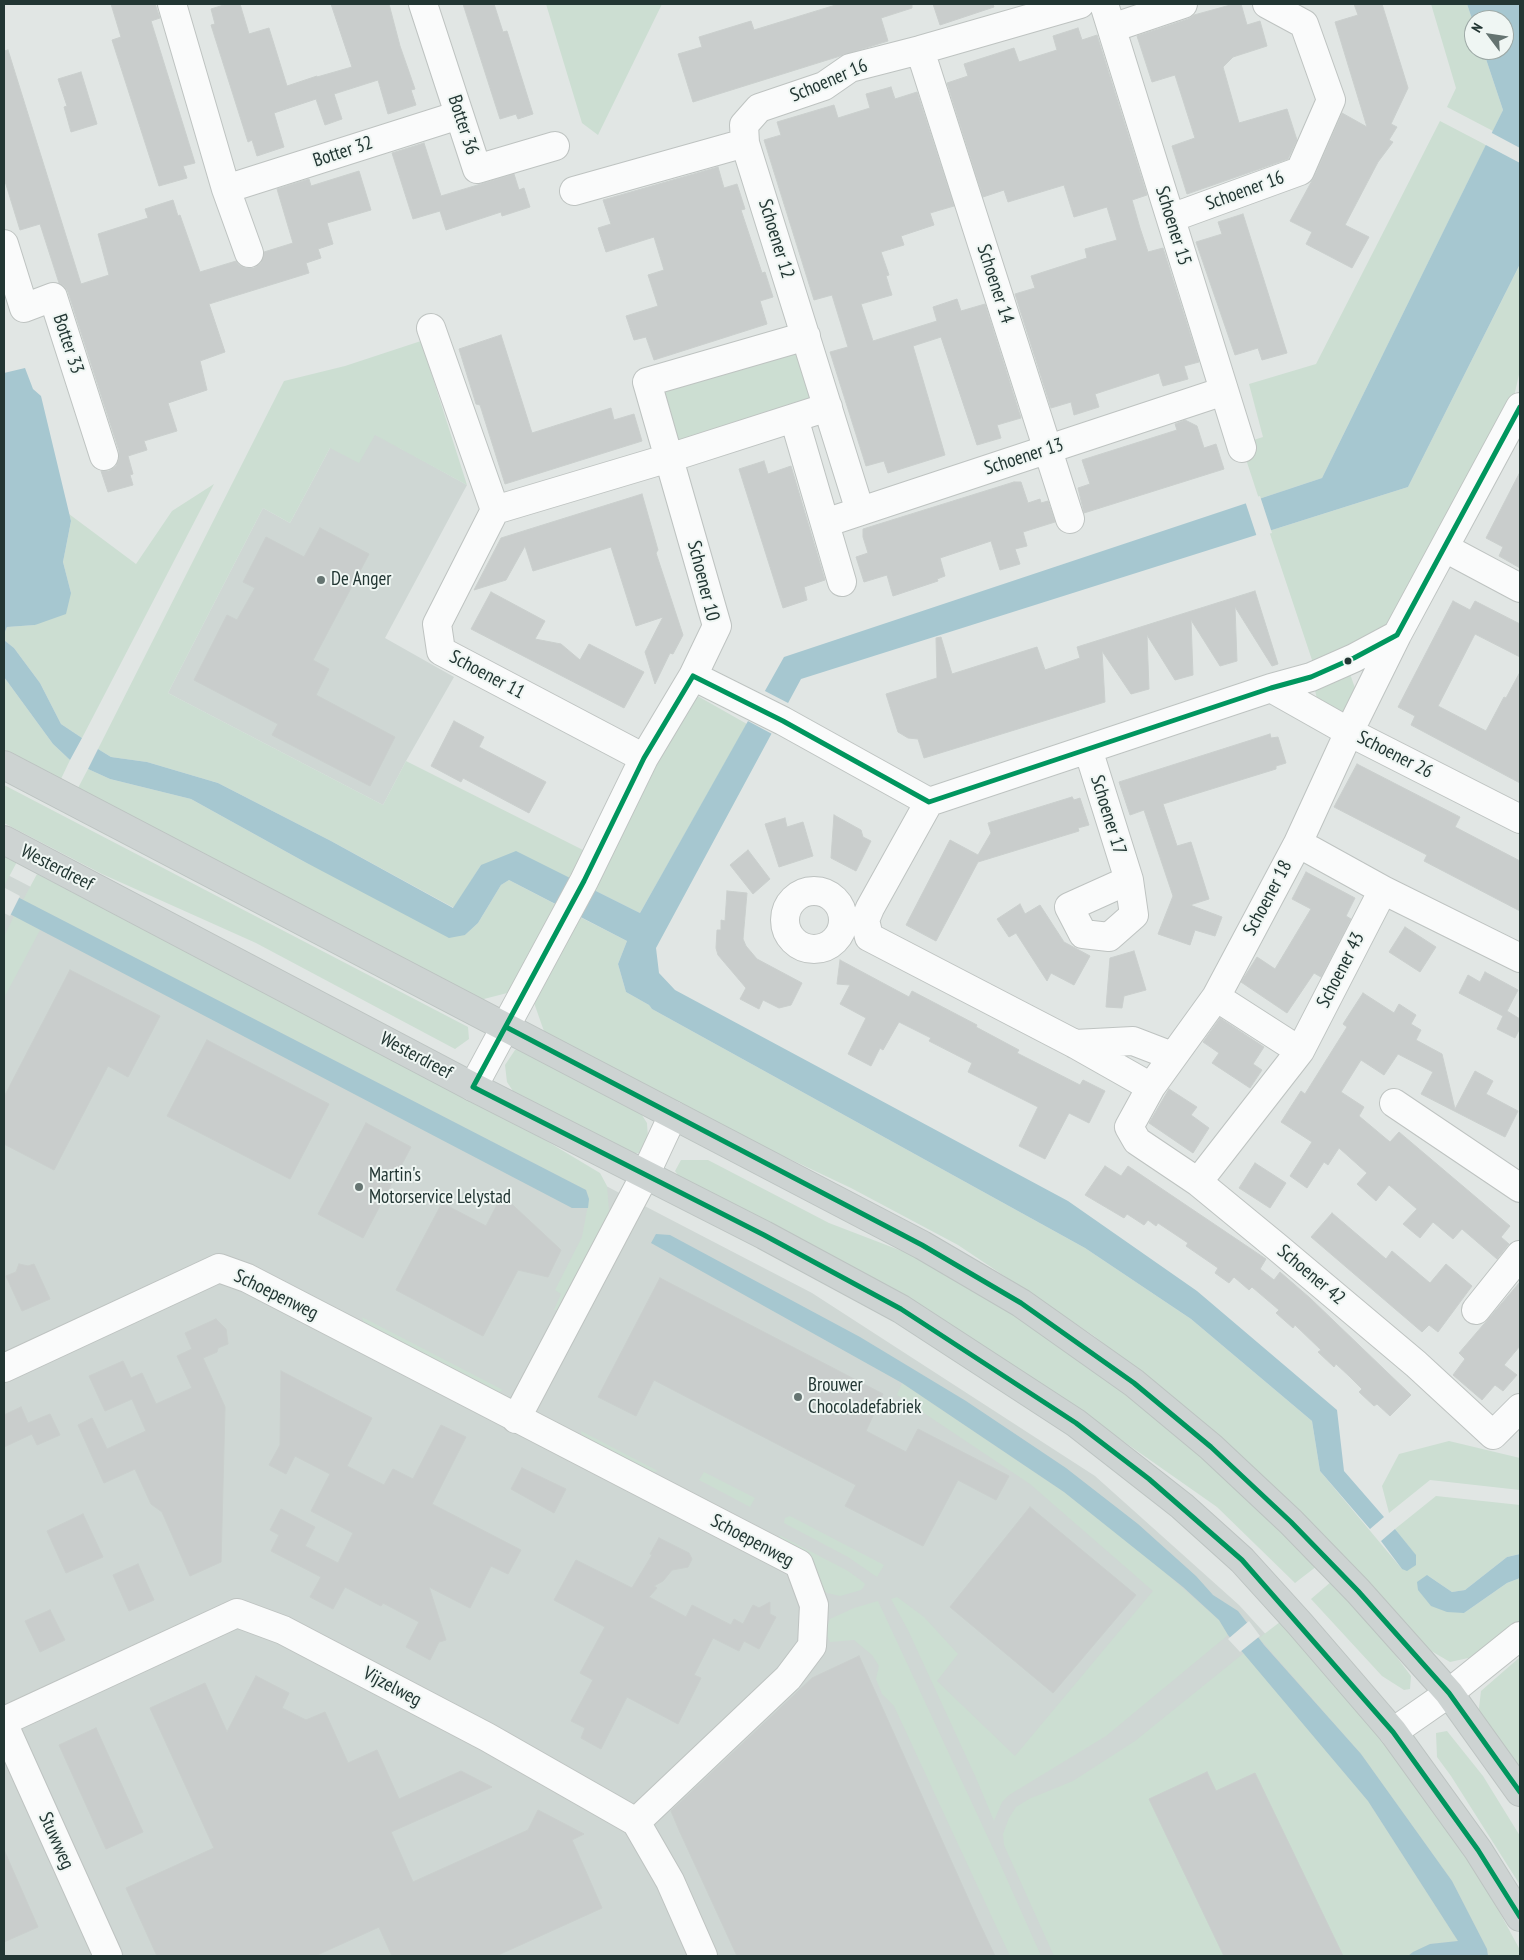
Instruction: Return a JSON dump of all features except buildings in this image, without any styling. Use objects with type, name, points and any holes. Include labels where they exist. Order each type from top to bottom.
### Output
[{"type":"main road","points":[[4,765],[922,1245],[1021,1303],[1134,1383],[1211,1447],[1290,1522],[1358,1591],[1449,1693],[1520,1792]]},
{"type":"main road","name":"Westerdreef","points":[[4,840],[473,1087],[764,1235],[901,1309],[1076,1424],[1182,1506],[1242,1560],[1393,1732],[1478,1850],[1520,1918]]},
{"type":"street","points":[[172,4],[226,190],[249,253]]},
{"type":"street","name":"Botter 36","points":[[423,4],[477,169],[555,146]]},
{"type":"street","name":"Schoener 16","points":[[745,143],[744,125],[759,108],[824,86],[850,68],[1080,4]]},
{"type":"street","points":[[1108,16],[1183,4]]},
{"type":"street","name":"Schoener 16","points":[[1171,218],[1300,171],[1331,100],[1304,24],[1267,4]]},
{"type":"street","name":"Schoener 15","points":[[1108,16],[1242,448]]},
{"type":"street","name":"Schoener 14","points":[[920,50],[1070,519]]},
{"type":"street","name":"Botter 32","points":[[226,190],[459,115]]},
{"type":"street","points":[[574,191],[745,143]]},
{"type":"street","name":"Schoener 12","points":[[745,143],[860,511]]},
{"type":"street","name":"Botter 33","points":[[4,244],[14,311],[53,298],[104,456]]},
{"type":"street","points":[[431,328],[495,510],[669,458],[828,407]]},
{"type":"street","name":"Schoener 10","points":[[473,1087],[566,916],[644,758],[694,676],[717,626],[647,382],[806,336]]},
{"type":"street","name":"Schoener 13","points":[[825,523],[1224,391]]},
{"type":"street","name":"Schoener 18","points":[[1151,1087],[1216,997],[1298,843],[1349,732],[1397,635],[1520,407]]},
{"type":"street","points":[[794,418],[842,582]]},
{"type":"street","name":"Schoener 11","points":[[495,510],[436,624],[441,651],[644,758]]},
{"type":"street","points":[[1445,548],[1520,588]]},
{"type":"street","name":"Schoener 17","points":[[929,802],[1271,688],[1311,677],[1354,658],[1397,635]]},
{"type":"street","points":[[694,676],[783,721],[929,802],[870,908],[854,918],[869,937],[1075,1044],[1151,1087]]},
{"type":"street","name":"Schoener 26","points":[[1271,688],[1349,732],[1520,818]]},
{"type":"street","name":"Schoener 17","points":[[1088,749],[1129,880]]},
{"type":"street","points":[[1298,843],[1383,890],[1520,958]]},
{"type":"street","name":"Schoener 43","points":[[1198,1182],[1300,1051],[1383,890]]},
{"type":"street","points":[[1216,997],[1300,1051]]},
{"type":"street","points":[[1075,1044],[1133,1041],[1172,1056]]},
{"type":"street","name":"Schoener 42","points":[[1151,1087],[1129,1127],[1137,1141],[1198,1182],[1416,1364],[1493,1435],[1520,1408]]},
{"type":"street","points":[[1394,1103],[1520,1188]]},
{"type":"street","points":[[516,1419],[645,1175],[673,1114]]},
{"type":"street","points":[[1476,1310],[1520,1255]]},
{"type":"street","name":"Schoepenweg","points":[[4,1368],[219,1268],[248,1278],[516,1419],[799,1564],[814,1605],[812,1646],[788,1678],[636,1822]]},
{"type":"street","name":"Vijzelweg","points":[[4,1721],[237,1613],[283,1630],[325,1652],[487,1737],[636,1822]]},
{"type":"street","points":[[1393,1732],[1449,1693],[1520,1636]]},
{"type":"street","name":"Stuwweg","points":[[4,1726],[108,1956]]},
{"type":"street","points":[[636,1822],[670,1881],[703,1956]]},
{"type":"shaded area","name":"De Anger","points":[[375,434],[467,485],[385,638],[454,677],[383,805],[168,693],[263,508],[290,523],[330,448]]},
{"type":"shaded area","points":[[4,873],[812,1293],[1095,1476],[1239,1605],[1367,1745],[1512,1956],[4,1956]]},
{"type":"green space","points":[[546,4],[662,4],[598,135],[582,123]]},
{"type":"green space","points":[[1431,4],[1467,4],[1469,10],[1464,10],[1464,60],[1486,60],[1503,110],[1493,131],[1447,107],[1456,88]]},
{"type":"green space","points":[[1440,121],[1486,145],[1322,478],[1259,499],[1241,444],[1263,437],[1249,384],[1316,364]]},
{"type":"green space","points":[[1520,264],[1520,370],[1511,410],[1391,626],[1313,663],[1269,531],[1408,487]]},
{"type":"green space","points":[[421,341],[467,485],[375,435],[359,463],[330,448],[290,523],[263,508],[168,693],[383,805],[406,761],[585,851],[571,879],[481,865],[454,908],[331,841],[218,783],[147,762],[111,757],[98,749],[284,381],[345,366]]},
{"type":"green space","points":[[796,348],[812,399],[672,447],[654,387]]},
{"type":"green space","points":[[214,484],[82,738],[61,724],[40,683],[14,648],[4,640],[7,627],[35,625],[71,593],[63,562],[71,521],[69,514],[136,564],[172,511]]},
{"type":"green space","points":[[1348,668],[1357,694],[1346,718],[1318,703],[1313,682]]},
{"type":"green space","points":[[4,677],[53,744],[70,760],[61,779],[4,749]]},
{"type":"green space","points":[[694,694],[747,724],[640,913],[592,889]]},
{"type":"green space","points":[[88,769],[110,779],[191,799],[303,861],[465,935],[478,923],[501,885],[509,880],[557,905],[511,992],[480,1000],[78,788]]},
{"type":"green space","points":[[4,785],[468,1027],[469,1039],[455,1049],[256,943],[102,874],[4,823]]},
{"type":"green space","points":[[4,852],[18,860],[4,886]]},
{"type":"green space","points":[[37,874],[500,1113],[600,1173],[607,1186],[609,1211],[596,1249],[563,1310],[554,1310],[561,1294],[555,1290],[582,1237],[589,1199],[586,1190],[23,900]]},
{"type":"green space","points":[[14,916],[40,930],[4,998],[4,937]]},
{"type":"green space","points":[[578,916],[627,941],[618,964],[626,992],[649,1005],[652,1009],[1085,1248],[1191,1319],[1312,1421],[1320,1471],[1402,1569],[1416,1556],[1395,1529],[1436,1496],[1520,1505],[1520,1554],[1507,1557],[1465,1590],[1452,1592],[1427,1575],[1464,1613],[1507,1583],[1520,1578],[1520,1623],[1482,1655],[1450,1662],[1416,1642],[1207,1426],[1094,1336],[958,1245],[851,1188],[705,1119],[545,1034],[533,1000]]},
{"type":"green space","points":[[520,1049],[640,1112],[647,1123],[648,1138],[639,1153],[632,1154],[513,1091],[507,1082],[505,1065],[515,1050]]},
{"type":"green space","points":[[681,1160],[708,1160],[829,1223],[915,1256],[981,1293],[1095,1371],[1161,1422],[1216,1470],[1317,1566],[1295,1583],[1217,1507],[1063,1399],[981,1345],[894,1292],[682,1181],[675,1171]]},
{"type":"green space","points":[[362,1317],[503,1390],[496,1394],[364,1324]]},
{"type":"green space","points":[[902,1383],[1064,1492],[1144,1554],[1219,1620],[1228,1635],[1106,1736],[1009,1795],[1002,1802],[994,1821],[908,1630],[891,1599],[897,1597],[924,1617],[958,1654],[937,1681],[1015,1756],[1153,1591],[1030,1484],[897,1395]]},
{"type":"green space","points":[[581,1431],[658,1471],[650,1473],[582,1439]]},
{"type":"green space","points":[[1449,1441],[1520,1458],[1520,1490],[1430,1480],[1389,1513],[1382,1486],[1399,1454]]},
{"type":"green space","points":[[704,1472],[755,1498],[750,1507],[699,1480]]},
{"type":"green space","points":[[790,1516],[884,1565],[877,1577],[848,1557],[784,1523],[785,1518]]},
{"type":"green space","points":[[779,1535],[848,1571],[865,1584],[863,1588],[840,1596],[827,1593],[821,1588],[814,1566],[783,1542]]},
{"type":"green space","points":[[1332,1581],[1387,1644],[1411,1676],[1410,1689],[1404,1690],[1382,1676],[1311,1599]]},
{"type":"green space","points":[[878,1601],[1041,1956],[1010,1956],[894,1706],[882,1694],[876,1679],[879,1666],[872,1655],[854,1640],[830,1642],[825,1632],[830,1619],[854,1608]]},
{"type":"green space","points":[[1280,1622],[1384,1737],[1474,1865],[1520,1950],[1520,1956],[1488,1956],[1487,1949],[1452,1881],[1361,1754],[1259,1638]]},
{"type":"green space","points":[[1244,1653],[1368,1801],[1458,1941],[1430,1944],[1408,1956],[1054,1956],[1004,1845],[1003,1834],[1009,1818],[1016,1807],[1029,1799],[1073,1781],[1135,1741]]},
{"type":"green space","points":[[1520,1657],[1520,1772],[1478,1716],[1481,1691]]},
{"type":"green space","points":[[1447,1731],[1483,1776],[1520,1836],[1520,1885],[1437,1757],[1436,1733]]},
{"type":"water","points":[[1467,4],[1520,4],[1520,264],[1408,487],[801,679],[656,948],[659,973],[675,990],[1068,1201],[1197,1291],[1337,1410],[1344,1471],[1384,1517],[1370,1529],[1320,1471],[1312,1421],[1191,1319],[1085,1248],[652,1009],[649,1005],[626,992],[618,964],[627,941],[509,880],[501,885],[478,923],[465,935],[449,938],[191,799],[110,779],[88,769],[98,749],[111,757],[147,762],[218,783],[331,841],[453,908],[481,865],[516,851],[640,913],[784,657],[1322,478],[1503,110],[1486,60],[1514,60],[1514,10],[1469,10]]},
{"type":"water","points":[[25,368],[33,389],[41,396],[71,521],[63,562],[71,593],[66,614],[35,625],[7,627],[4,634],[4,373]]},
{"type":"water","points":[[4,640],[14,648],[40,683],[61,724],[82,738],[70,760],[53,744],[4,677]]},
{"type":"water","points":[[4,890],[586,1190],[589,1199],[588,1208],[572,1208],[4,911]]},
{"type":"water","points":[[656,1234],[670,1235],[860,1337],[966,1401],[1066,1468],[1138,1524],[1196,1576],[1213,1595],[1238,1611],[1264,1645],[1361,1754],[1452,1881],[1487,1949],[1488,1956],[1408,1956],[1430,1944],[1458,1941],[1368,1801],[1228,1635],[1219,1620],[1183,1587],[1064,1492],[902,1383],[651,1243]]},
{"type":"water","points":[[1395,1529],[1416,1555],[1416,1565],[1407,1571],[1402,1569],[1381,1541]]},
{"type":"water","points":[[1520,1554],[1520,1578],[1507,1583],[1464,1613],[1447,1612],[1431,1606],[1418,1590],[1417,1582],[1427,1575],[1452,1592],[1465,1590],[1507,1557]]},
{"type":"pier","points":[[1490,132],[1520,148],[1520,163],[1484,144]]},
{"type":"pier","points":[[1260,496],[1272,533],[1257,537],[1245,501]]},
{"type":"pier","points":[[763,690],[790,704],[774,735],[746,720]]},
{"type":"pier","points":[[5,888],[20,896],[10,916],[4,913]]},
{"type":"pier","points":[[1249,1621],[1260,1636],[1240,1652],[1228,1639]]},
{"type":"transit line","points":[[1397,635],[1520,407]]},
{"type":"transit line","points":[[693,676],[783,721],[929,802],[1271,688],[1311,677],[1354,658],[1397,635]]},
{"type":"transit line","points":[[693,676],[644,758],[584,881],[473,1087],[764,1235],[901,1309],[1076,1423],[1149,1479],[1242,1560],[1393,1732],[1478,1850],[1520,1917]]},
{"type":"transit line","points":[[506,1027],[922,1245],[1021,1303],[1134,1383],[1211,1447],[1291,1522],[1358,1591],[1449,1693],[1520,1792]]},
{"type":"place","name":"De Anger","points":[[321,580]]},
{"type":"place","name":"Martin's Motorservice Lelystad","points":[[359,1187]]},
{"type":"place","name":"Brouwer Chocoladefabriek","points":[[798,1397]]}]
